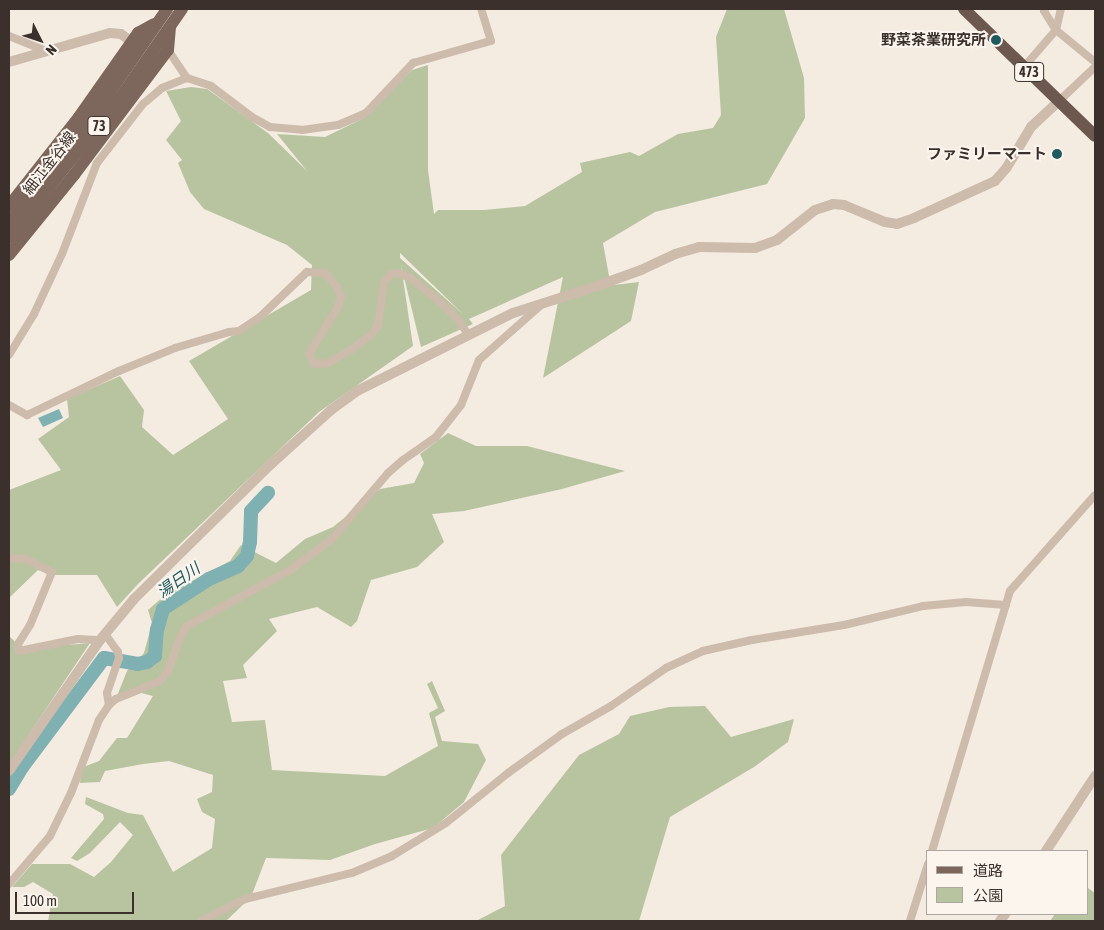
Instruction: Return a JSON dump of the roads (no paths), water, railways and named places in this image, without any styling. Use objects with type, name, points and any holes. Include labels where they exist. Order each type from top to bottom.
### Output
[{"type":"highway","name":"473","points":[[964,9],[1095,136]]},
{"type":"main road","name":"細江金谷線","points":[[9,238],[96,130],[164,24],[167,9]]},
{"type":"main road","name":"細江金谷線","points":[[9,222],[94,116],[164,24],[182,9]]},
{"type":"main road","name":"73","points":[[9,206],[79,117],[138,33],[164,24]]},
{"type":"main road","points":[[9,255],[74,175],[168,50],[164,24]]},
{"type":"street","points":[[168,50],[187,78],[211,86],[252,117],[270,127],[302,130],[338,125],[366,113],[413,63],[491,41],[481,9]]},
{"type":"street","points":[[1045,9],[1044,11],[1056,30],[1095,62]]},
{"type":"street","points":[[1024,67],[1056,30],[1062,9]]},
{"type":"street","points":[[9,62],[110,33],[121,34],[132,42]]},
{"type":"street","points":[[9,36],[46,52]]},
{"type":"street","points":[[9,771],[103,637],[159,573],[270,465],[331,410],[371,383],[513,313],[642,270],[675,254],[700,247],[755,248],[777,240],[815,210],[833,204],[844,205],[897,224],[978,191],[995,181],[1007,167],[1031,127],[1095,67]]},
{"type":"street","points":[[9,355],[34,314],[62,254],[97,163],[143,104],[162,88],[187,78]]},
{"type":"street","points":[[9,405],[27,415],[119,371],[175,348],[229,332],[239,331],[260,317],[307,272],[325,273],[337,287],[341,296],[338,307],[309,354],[314,364],[328,363],[370,336],[378,326],[384,282],[391,274],[399,273],[412,279],[448,309],[460,322],[468,335]]},
{"type":"street","points":[[9,884],[50,836],[71,793],[99,720],[109,705],[116,699],[160,681],[168,671],[181,635],[187,626],[290,570],[331,540],[388,473],[436,437],[461,405],[479,360],[541,305]]},
{"type":"street","points":[[932,850],[1010,591],[1095,495]]},
{"type":"street","points":[[9,558],[26,559],[52,572],[30,625],[18,644],[19,650],[103,637]]},
{"type":"street","points":[[201,921],[245,899],[352,873],[392,856],[446,823],[508,773],[562,734],[610,706],[666,668],[687,657],[703,651],[752,640],[844,625],[923,606],[966,602],[1006,605]]},
{"type":"street","points":[[103,637],[118,652],[119,658],[107,693],[109,705]]},
{"type":"street","points":[[1047,850],[1095,776]]},
{"type":"street","points":[[910,921],[926,870]]},
{"type":"water","points":[[59,409],[63,418],[43,427],[38,418]]},
{"type":"waterway","name":"湯日川","points":[[9,789],[23,766],[104,658],[137,664],[147,662],[155,656],[157,630],[163,609],[209,579],[238,566],[247,556],[250,542],[251,511],[268,493]]},
{"type":"place","name":"野菜茶業研究所","points":[[996,40]]},
{"type":"place","name":"ファミリーマート","points":[[1057,154]]}]
